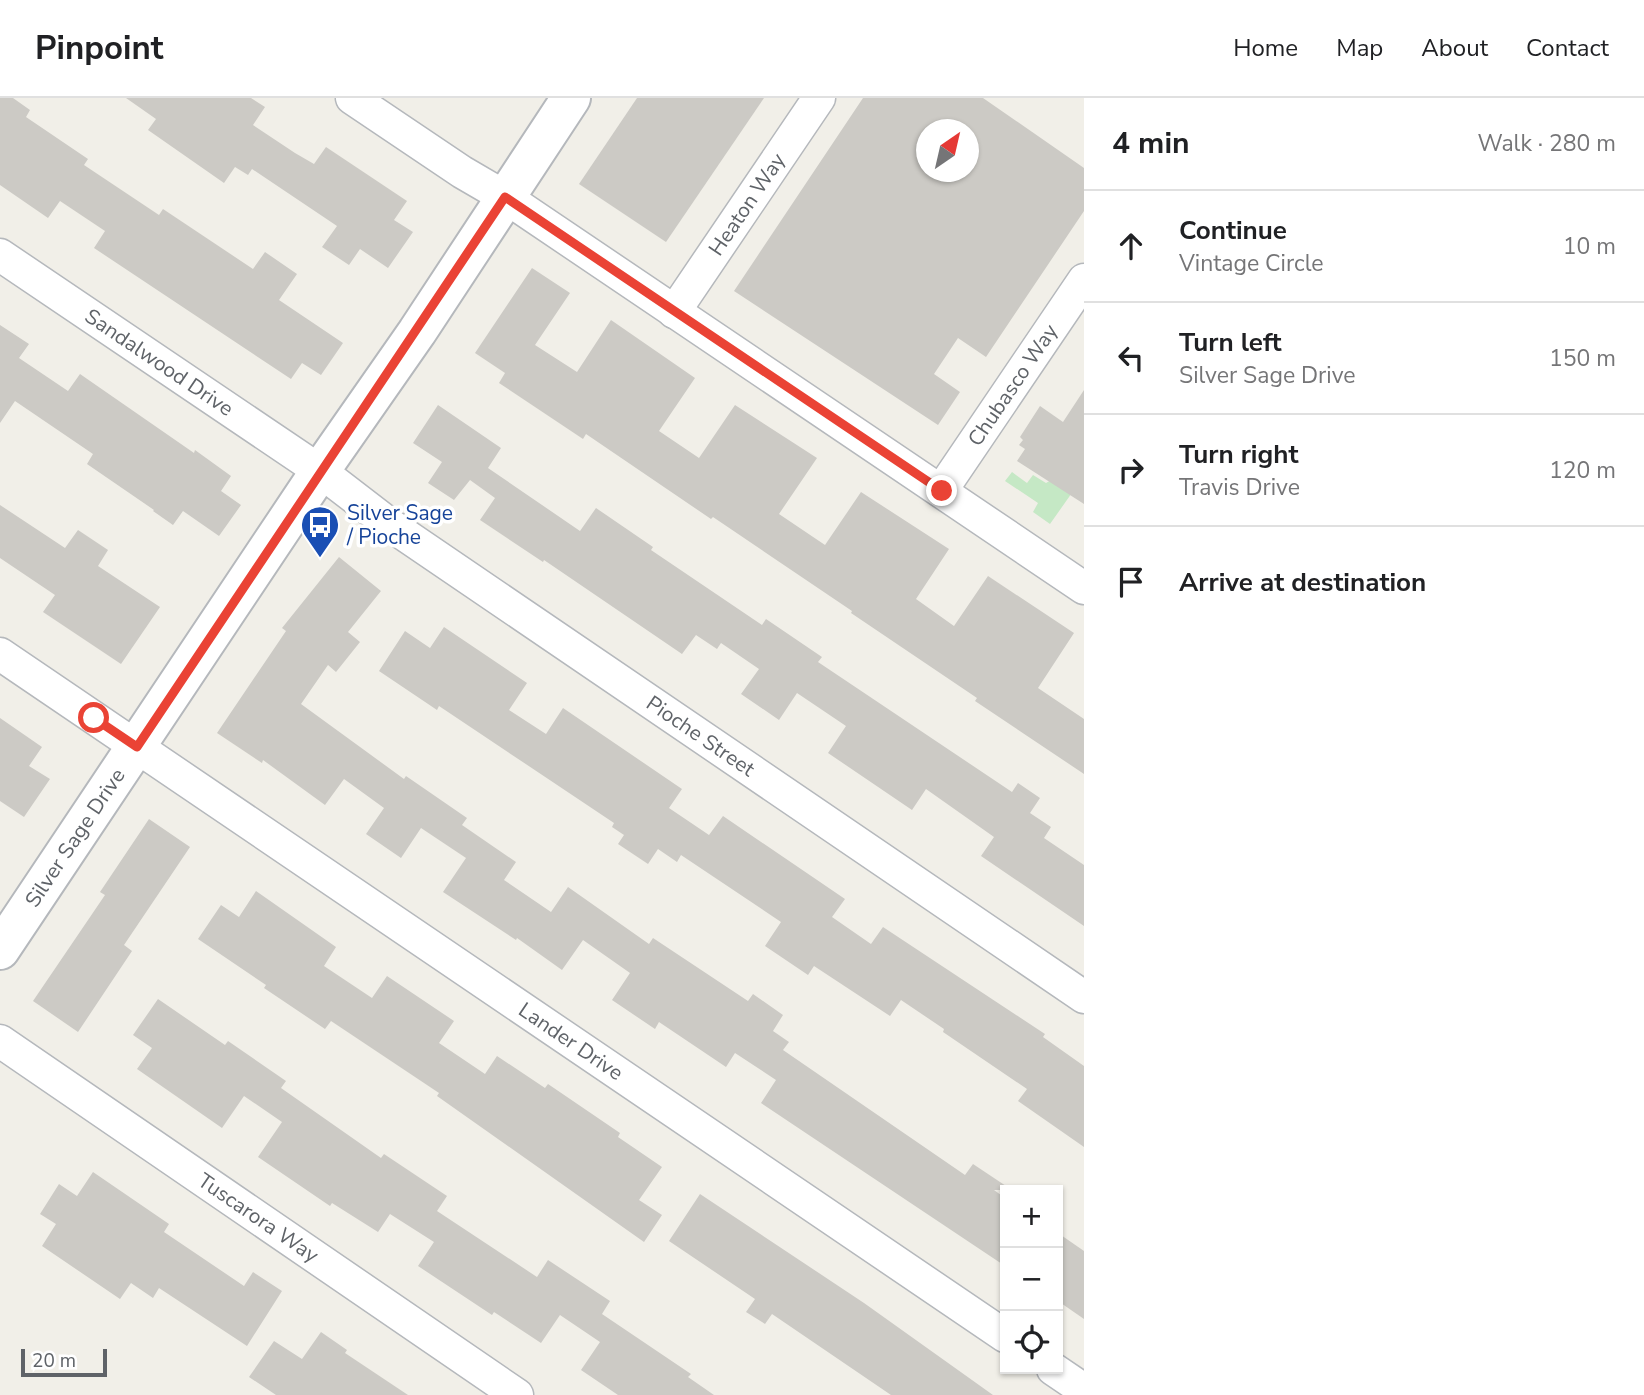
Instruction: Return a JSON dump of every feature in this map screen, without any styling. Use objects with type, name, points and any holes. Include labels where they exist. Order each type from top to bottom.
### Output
[{"type":"street","points":[[352,98],[462,172],[505,197],[1084,588]]},
{"type":"street","name":"Silver Sage Drive","points":[[0,950],[320,471],[417,332],[571,98]]},
{"type":"street","name":"Heaton Way","points":[[674,312],[819,98]]},
{"type":"street","name":"Sandalwood Drive","points":[[0,255],[320,471]]},
{"type":"street","name":"Chubasco Way","points":[[942,491],[1084,280]]},
{"type":"street","name":"Pioche Street","points":[[320,471],[400,532],[1084,997]]},
{"type":"street","name":"Lander Drive","points":[[0,654],[1000,1333]]},
{"type":"street","name":"Tuscarora Way","points":[[0,1041],[517,1395]]},
{"type":"street","points":[[1060,1374],[1084,1390]]},
{"type":"green space","points":[[1067,471],[1081,480],[1050,524],[1033,512],[1038,503],[1005,481],[1012,472],[1027,483],[1033,475],[1046,483]]},
{"type":"building","points":[[0,98],[13,98],[30,110],[26,117],[88,159],[84,165],[159,215],[163,209],[253,269],[265,252],[297,274],[279,300],[343,343],[321,375],[302,363],[291,379],[94,248],[105,231],[60,201],[48,218],[0,185]]},
{"type":"building","points":[[126,98],[251,98],[265,107],[253,125],[295,153],[314,164],[326,147],[407,201],[394,220],[413,232],[388,268],[360,249],[349,265],[322,247],[337,226],[252,169],[248,175],[235,167],[224,183],[148,130],[156,119]]},
{"type":"building","points":[[637,98],[764,98],[666,242],[579,184]]},
{"type":"building","points":[[863,98],[983,98],[1084,168],[1084,211],[986,357],[958,338],[934,374],[960,392],[938,425],[734,291]]},
{"type":"building","points":[[532,268],[570,293],[535,345],[577,372],[611,320],[695,378],[659,431],[699,458],[735,405],[817,458],[779,514],[825,545],[861,492],[949,549],[916,599],[954,626],[988,576],[1074,633],[1038,688],[1084,719],[1084,774],[713,517],[711,519],[586,434],[583,439],[499,383],[505,373],[475,353]]},
{"type":"building","points":[[0,325],[29,344],[19,358],[68,391],[80,374],[231,476],[221,491],[241,505],[219,536],[183,511],[173,525],[87,464],[93,454],[15,401],[0,423]]},
{"type":"building","points":[[1084,390],[1084,504],[1017,461],[1025,449],[1019,445],[1023,440],[1020,437],[1040,406],[1063,422]]},
{"type":"building","points":[[438,405],[501,448],[488,468],[580,531],[596,508],[653,547],[651,550],[762,625],[766,619],[822,657],[818,662],[1012,792],[1018,783],[1040,798],[1030,813],[1051,827],[1044,838],[1084,865],[1084,926],[981,856],[994,837],[926,789],[912,810],[828,753],[846,726],[797,693],[779,720],[741,694],[759,669],[721,643],[717,649],[696,635],[682,654],[480,520],[495,498],[470,480],[454,500],[428,483],[442,462],[413,443]]},
{"type":"building","points":[[0,505],[65,548],[78,530],[108,550],[98,566],[160,607],[121,664],[43,612],[55,595],[0,558]]},
{"type":"building","points":[[339,557],[381,591],[348,632],[360,642],[336,672],[328,665],[301,704],[404,779],[406,776],[467,818],[462,825],[516,862],[504,880],[551,912],[568,887],[649,944],[653,938],[748,1001],[753,994],[783,1015],[773,1031],[789,1042],[783,1050],[965,1175],[973,1164],[1004,1185],[1000,1185],[1000,1190],[994,1190],[1000,1194],[1000,1263],[761,1103],[776,1080],[735,1053],[726,1067],[659,1022],[655,1029],[612,1000],[630,973],[583,940],[562,970],[443,892],[466,858],[421,828],[401,858],[366,834],[384,808],[344,779],[325,805],[263,760],[262,763],[217,733],[286,631],[282,628]]},
{"type":"building","points":[[444,627],[527,683],[509,710],[546,734],[563,708],[682,789],[669,808],[709,835],[723,816],[845,899],[832,917],[871,944],[883,927],[1045,1034],[1043,1037],[1084,1066],[1084,1147],[1018,1101],[1027,1089],[943,1032],[944,1029],[901,1000],[890,1016],[814,966],[808,975],[765,946],[781,922],[681,855],[677,862],[658,849],[648,864],[618,844],[624,835],[612,827],[614,823],[439,706],[437,710],[379,671],[405,631],[430,648]]},
{"type":"building","points":[[0,718],[42,747],[29,766],[50,779],[24,817],[0,801]]},
{"type":"building","points":[[149,819],[190,847],[124,945],[132,951],[78,1032],[33,1001],[105,895],[100,892]]},
{"type":"building","points":[[256,891],[336,947],[324,966],[372,998],[387,976],[454,1021],[439,1043],[485,1074],[497,1056],[545,1088],[548,1084],[620,1133],[618,1137],[662,1167],[639,1200],[662,1215],[644,1242],[437,1096],[439,1093],[331,1021],[325,1029],[198,939],[221,905],[239,917]]},
{"type":"building","points":[[158,999],[225,1045],[228,1041],[286,1081],[281,1088],[381,1158],[384,1154],[447,1196],[437,1211],[537,1277],[548,1260],[610,1301],[602,1314],[691,1374],[688,1377],[714,1395],[618,1395],[581,1370],[600,1342],[560,1315],[541,1343],[494,1312],[492,1315],[418,1266],[434,1242],[390,1214],[378,1232],[332,1203],[330,1206],[258,1157],[282,1122],[244,1096],[222,1128],[137,1069],[152,1048],[133,1035]]},
{"type":"building","points":[[93,1172],[169,1224],[164,1232],[244,1286],[253,1272],[282,1291],[247,1346],[159,1288],[153,1298],[131,1283],[120,1299],[42,1246],[56,1224],[40,1214],[59,1184],[77,1196]]},
{"type":"building","points":[[700,1194],[864,1303],[993,1395],[891,1395],[772,1314],[765,1324],[746,1312],[755,1299],[669,1241]]},
{"type":"building","points":[[1063,1236],[1084,1251],[1084,1319],[1063,1304]]},
{"type":"building","points":[[321,1332],[347,1350],[345,1353],[408,1395],[276,1395],[249,1377],[274,1341],[302,1359]]},
{"type":"place","name":"Silver Sage / Pioche","points":[[320,559]]},
{"type":"route","points":[[94,718],[137,747],[505,197],[942,491]]}]
